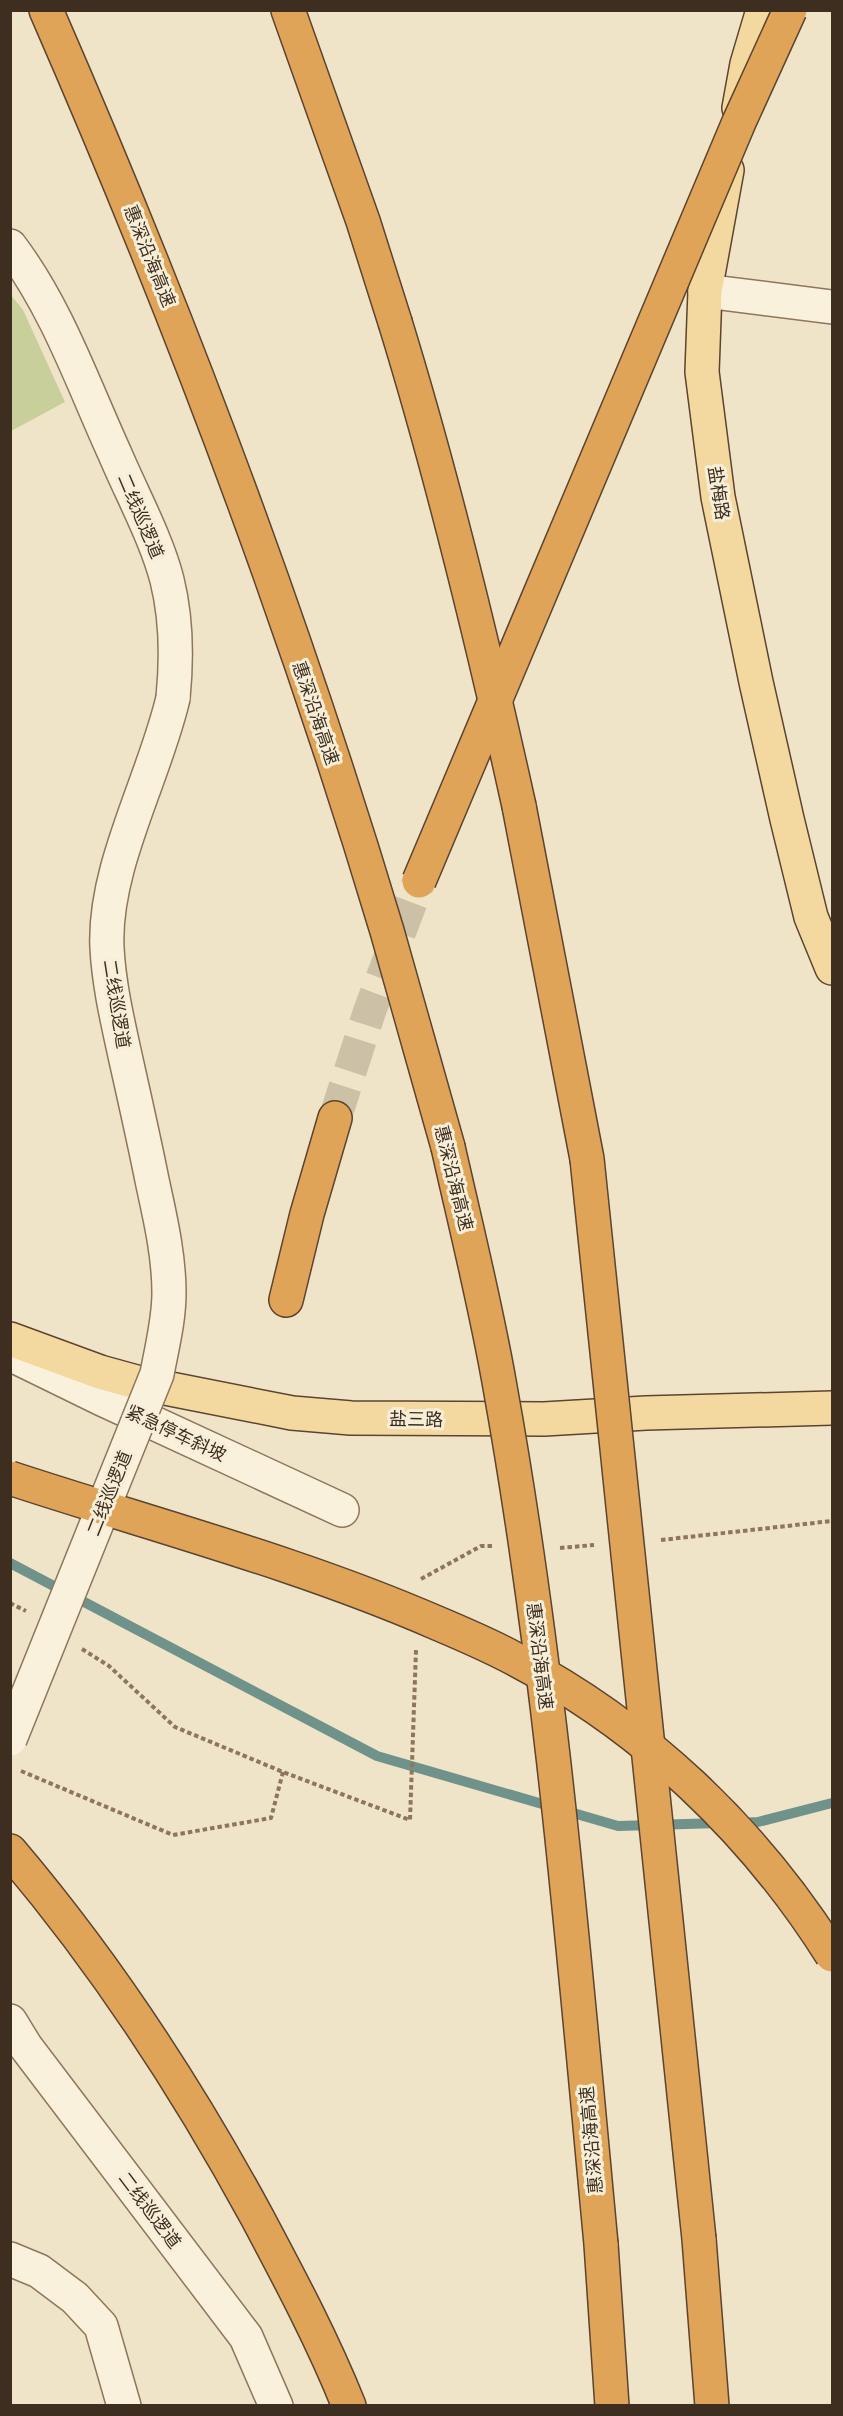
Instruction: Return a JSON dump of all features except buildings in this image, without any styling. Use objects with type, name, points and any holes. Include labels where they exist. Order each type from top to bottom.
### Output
[{"type":"highway","name":"惠深沿海高速","points":[[45,10],[121,184],[186,347],[250,520],[330,752],[387,930],[448,1147],[500,1385],[532,1594],[560,1806],[601,2244],[612,2406]]},
{"type":"highway","points":[[288,10],[363,221],[440,479],[493,686],[519,806],[587,1159],[699,2239],[712,2406]]},
{"type":"highway","points":[[419,881],[739,122],[790,10]]},
{"type":"highway","points":[[286,1300],[307,1214],[335,1118]]},
{"type":"highway","points":[[10,1478],[283,1564],[409,1611],[513,1657],[554,1681],[643,1743],[682,1775],[754,1848],[783,1884],[832,1955]]},
{"type":"highway","points":[[10,1851],[64,1915],[121,1994],[179,2082],[232,2171],[290,2278],[349,2406]]},
{"type":"main road","name":"盐梅路","points":[[763,10],[747,63],[705,291],[702,372],[718,497],[756,682],[811,917],[832,968]]},
{"type":"main road","name":"盐三路","points":[[10,1338],[100,1372],[140,1383],[292,1413],[385,1418],[544,1419],[646,1413],[830,1409]]},
{"type":"street","name":"二线巡逻道","points":[[10,246],[27,268],[52,313],[145,522],[167,579],[175,630],[176,661],[173,698],[165,734],[127,837],[112,895],[107,945],[111,990],[159,1209],[166,1255],[169,1294],[165,1336],[157,1374],[10,1738]]},
{"type":"street","points":[[705,291],[832,308]]},
{"type":"street","name":"紧急停车斜坡","points":[[10,1354],[342,1510]]},
{"type":"street","name":"二线巡逻道","points":[[10,2021],[26,2048],[246,2337],[276,2406]]},
{"type":"street","points":[[10,2259],[39,2271],[57,2284],[75,2298],[101,2326],[124,2406]]},
{"type":"path","points":[[10,1603],[32,1616]]},
{"type":"path","points":[[80,1647],[108,1666],[175,1727],[283,1772],[410,1820],[416,1639]]},
{"type":"path","points":[[20,1770],[173,1835],[271,1818],[283,1772]]},
{"type":"green space","points":[[10,294],[23,310],[65,402],[11,431]]},
{"type":"waterway","points":[[10,1563],[377,1756],[618,1826],[720,1823]]},
{"type":"waterway","points":[[739,1823],[758,1822],[832,1803]]},
{"type":"tunnel","points":[[335,1118],[370,1010],[419,881]]}]
